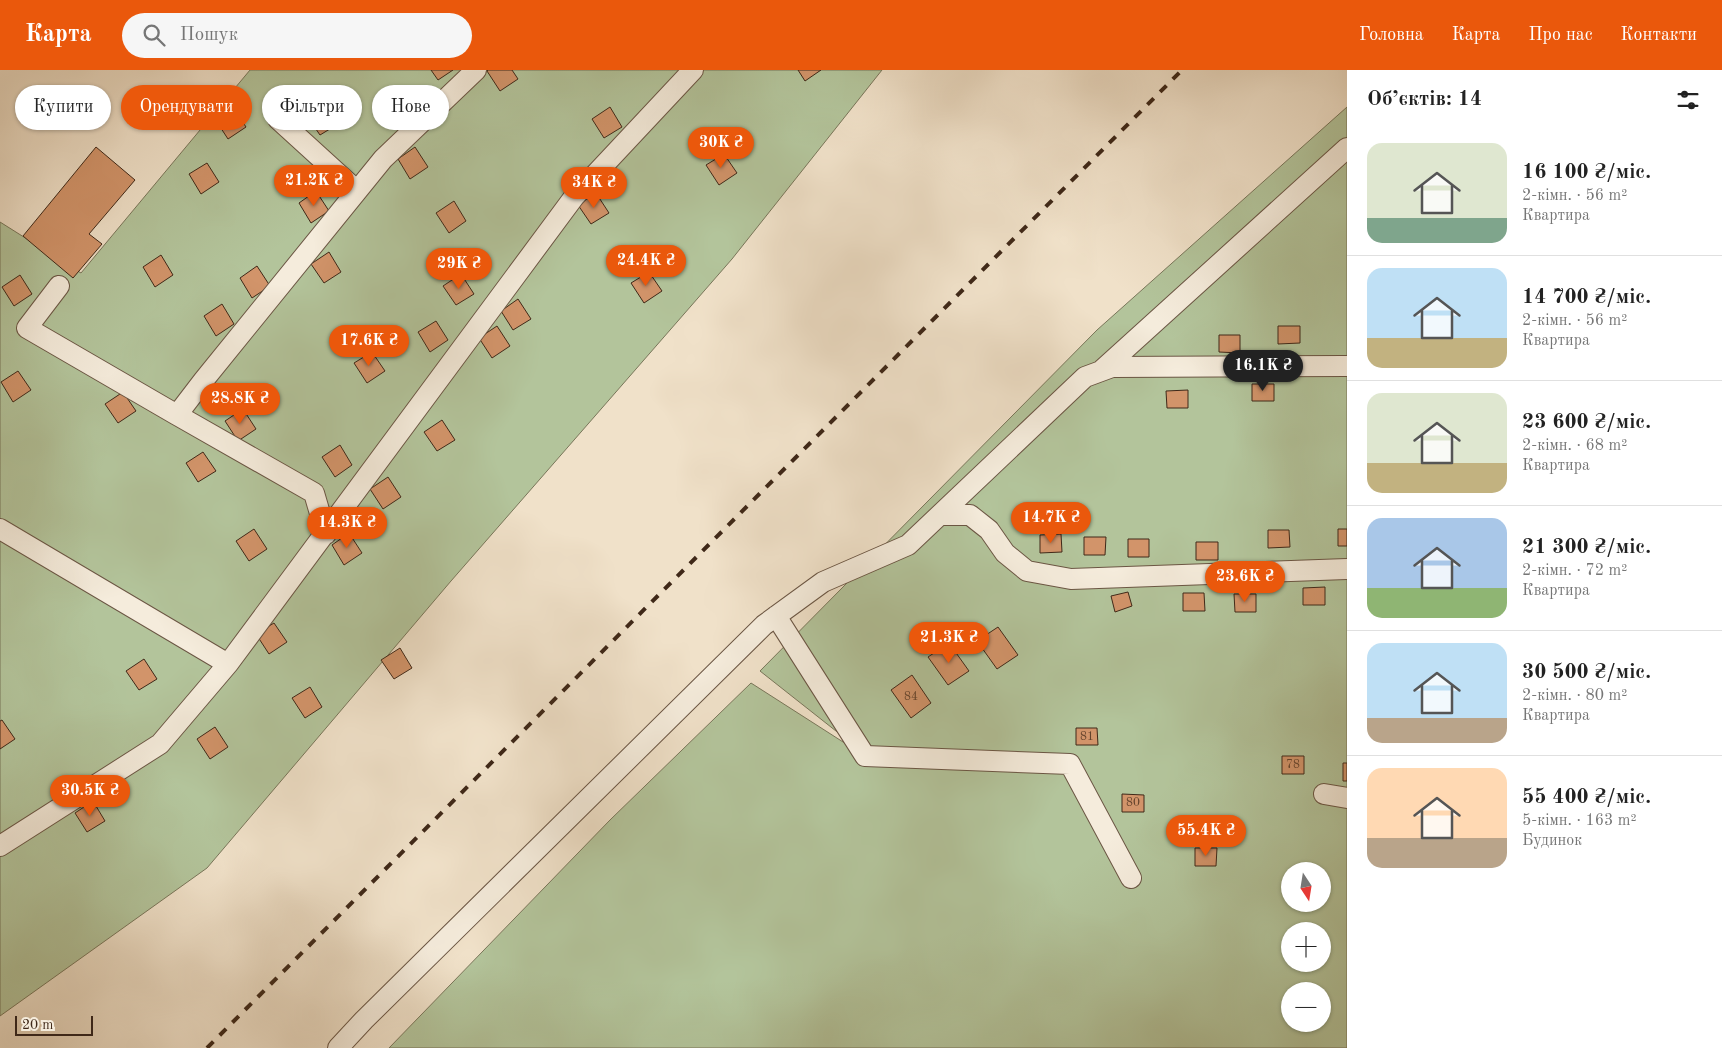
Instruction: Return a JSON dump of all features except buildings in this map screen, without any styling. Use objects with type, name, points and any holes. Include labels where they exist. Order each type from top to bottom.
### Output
[{"type":"street","points":[[177,415],[202,381],[383,159],[476,70]]},
{"type":"street","points":[[0,846],[160,744],[228,664],[574,197],[693,70]]},
{"type":"street","points":[[291,130],[357,191]]},
{"type":"street","points":[[1102,370],[1347,148]]},
{"type":"street","points":[[59,286],[27,328],[314,493],[326,534]]},
{"type":"street","points":[[338,1048],[550,834],[764,625],[823,582],[908,545],[1086,377],[1112,367],[1347,366]]},
{"type":"street","points":[[941,515],[970,515],[989,530],[1005,553],[1027,571],[1071,579],[1347,569]]},
{"type":"street","points":[[0,529],[228,664]]},
{"type":"street","points":[[776,616],[865,756],[1070,764],[1131,878]]},
{"type":"street","points":[[1324,794],[1347,798]]},
{"type":"green space","points":[[250,70],[882,70],[732,259],[451,581],[207,868],[0,1016],[0,222],[81,273],[200,130],[252,130],[252,85],[238,85]]},
{"type":"green space","points":[[1347,107],[1347,1048],[389,1048],[610,820],[751,683],[879,765],[760,671],[1097,330]]},
{"type":"railway","points":[[207,1048],[1182,70]]}]
